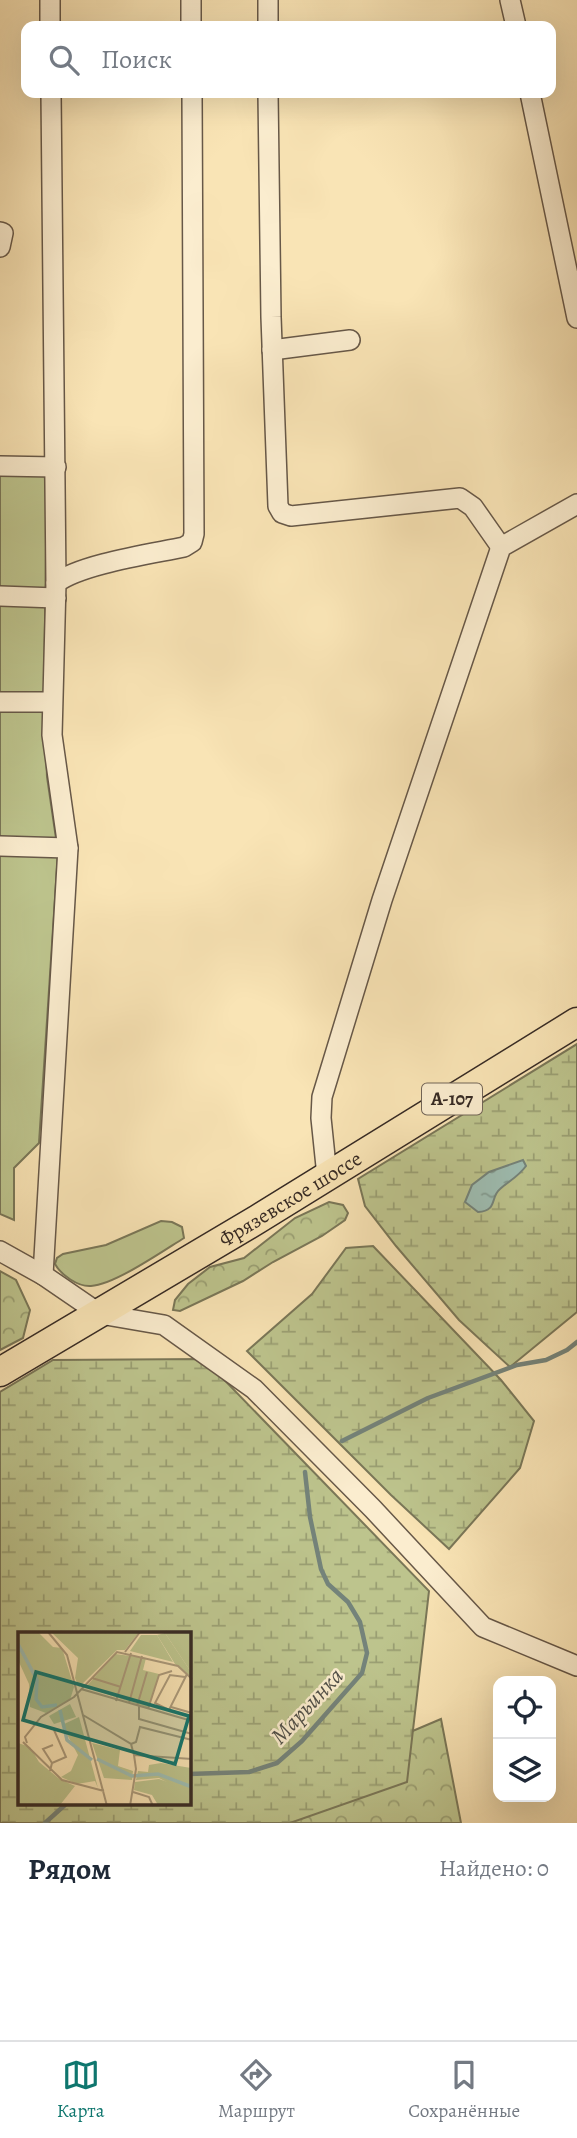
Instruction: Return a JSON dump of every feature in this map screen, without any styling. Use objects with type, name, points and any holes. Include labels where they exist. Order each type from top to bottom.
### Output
[{"type":"highway","name":"Фрязевское шоссе","points":[[0,1372],[327,1177],[577,1022]]},
{"type":"street","points":[[50,0],[50,21]]},
{"type":"street","points":[[191,0],[191,21]]},
{"type":"street","points":[[268,0],[268,21]]},
{"type":"street","points":[[510,0],[515,21]]},
{"type":"street","points":[[43,1275],[68,848],[52,735],[56,467],[51,98]]},
{"type":"street","points":[[56,591],[67,575],[184,547],[192,542],[192,98]]},
{"type":"street","points":[[268,98],[272,350],[278,506],[282,513],[291,516],[460,498],[473,507],[501,547]]},
{"type":"street","points":[[531,98],[577,318]]},
{"type":"street","points":[[0,232],[3,233],[0,247]]},
{"type":"street","points":[[272,350],[350,340]]},
{"type":"street","points":[[0,466],[56,467]]},
{"type":"street","points":[[327,1177],[321,1118],[322,1097],[386,887],[501,547],[577,504]]},
{"type":"street","points":[[0,596],[56,591]]},
{"type":"street","points":[[0,702],[52,702]]},
{"type":"street","points":[[0,846],[68,848]]},
{"type":"street","points":[[0,1251],[43,1275],[100,1314],[164,1325],[254,1389],[373,1509],[483,1627],[577,1666]]},
{"type":"green space","points":[[0,474],[47,475],[44,696],[47,777],[58,852],[39,1143],[14,1168],[14,1220],[0,1214]]},
{"type":"green space","points":[[577,1044],[577,1312],[510,1367],[459,1320],[396,1246],[365,1206],[358,1179]]},
{"type":"green space","points":[[329,1202],[343,1205],[348,1213],[345,1220],[243,1281],[180,1311],[173,1310],[175,1300],[188,1284],[210,1267],[244,1258],[295,1218]]},
{"type":"green space","points":[[161,1221],[182,1227],[184,1238],[112,1280],[91,1286],[81,1285],[66,1276],[55,1264],[57,1258],[63,1254],[106,1245]]},
{"type":"green space","points":[[373,1246],[501,1380],[534,1421],[520,1468],[449,1549],[247,1351],[312,1294],[346,1248]]},
{"type":"green space","points":[[0,1271],[16,1280],[30,1310],[23,1338],[0,1350]]},
{"type":"green space","points":[[204,1359],[429,1591],[407,1782],[290,1823],[0,1823],[0,1392],[53,1360]]},
{"type":"green space","points":[[441,1719],[461,1823],[224,1823],[219,1813]]},
{"type":"water","points":[[523,1160],[526,1166],[497,1192],[488,1209],[478,1212],[465,1202],[472,1185],[489,1172]]},
{"type":"waterway","name":"Марьинка","points":[[342,1441],[428,1398],[517,1365],[546,1360],[577,1342]]},
{"type":"waterway","name":"Марьинка","points":[[191,1774],[249,1772],[277,1763],[302,1741],[362,1673],[367,1653],[360,1622],[348,1602],[328,1584],[321,1569],[310,1517],[305,1472]]},
{"type":"waterway","name":"Марьинка","points":[[45,1823],[64,1806]]}]
